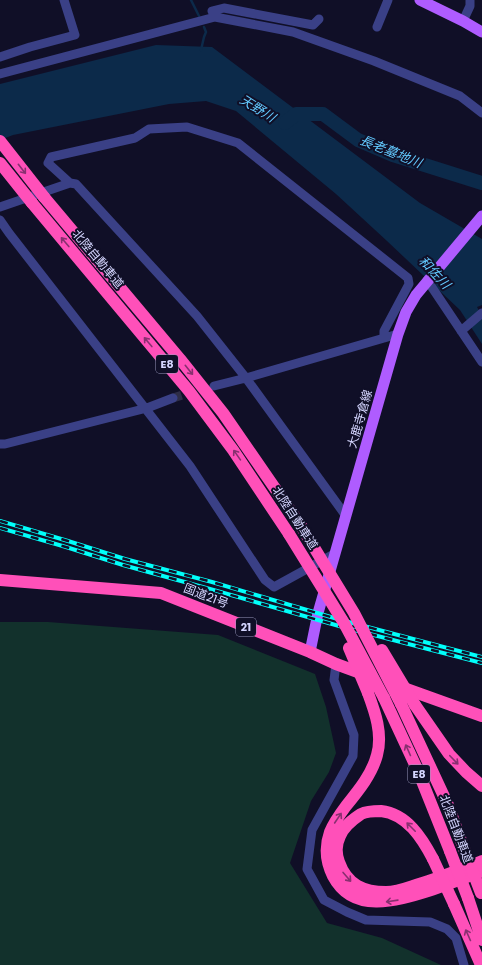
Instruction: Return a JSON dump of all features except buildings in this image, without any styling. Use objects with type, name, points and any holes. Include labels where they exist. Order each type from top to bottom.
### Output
[{"type":"highway","name":"北陸自動車道","points":[[0,141],[44,197],[170,347],[223,413],[301,526],[354,613],[402,704],[448,805],[481,895]]},
{"type":"highway","name":"北陸自動車道","points":[[0,163],[189,392],[251,476],[344,623],[384,698],[418,771],[450,850],[482,940]]},
{"type":"highway","points":[[288,535],[336,622],[368,693],[375,713],[378,728],[378,754],[368,778],[336,820],[330,832],[327,846],[327,858],[330,871],[336,882],[345,891],[357,898],[372,902],[390,902],[427,891],[482,871]]},
{"type":"highway","points":[[326,566],[362,618],[415,705],[449,754],[482,786]]},
{"type":"highway","name":"国道21号","points":[[0,580],[161,593],[310,652],[336,664],[482,716]]},
{"type":"highway","points":[[481,965],[454,904],[433,859],[419,835],[407,823],[398,816],[387,812],[364,812],[345,826],[339,837],[337,848],[338,859],[342,870],[350,881],[361,888],[373,891],[388,892],[403,889],[432,880],[482,861]]},
{"type":"main road","points":[[420,0],[482,32]]},
{"type":"main road","name":"大鹿寺倉線","points":[[310,652],[318,613],[334,554],[398,334],[406,312],[416,295],[429,278],[479,219]]},
{"type":"street","points":[[0,57],[30,47],[75,36],[64,0]]},
{"type":"street","points":[[377,27],[388,0]]},
{"type":"street","points":[[463,21],[470,6],[470,0]]},
{"type":"street","points":[[215,17],[212,11],[224,8],[313,25],[319,18]]},
{"type":"street","points":[[0,74],[215,17],[293,32],[374,61],[460,96],[482,113]]},
{"type":"street","points":[[70,183],[48,163],[51,157],[135,138],[149,129],[187,127],[238,143],[408,278],[409,284],[384,331],[384,338]]},
{"type":"street","points":[[0,207],[70,183],[76,184],[192,310],[246,378],[346,516]]},
{"type":"street","points":[[0,220],[147,408],[190,466],[265,580],[274,587],[334,554]]},
{"type":"street","points":[[0,237],[9,233]]},
{"type":"street","points":[[429,278],[463,329],[482,362]]},
{"type":"street","points":[[463,329],[482,313]]},
{"type":"street","points":[[214,386],[398,334]]},
{"type":"street","points":[[0,444],[147,408],[173,398]]},
{"type":"street","points":[[336,664],[334,680],[354,735],[353,756],[312,830],[307,869],[324,900],[347,912],[366,920],[430,922],[447,929],[456,938],[464,965]]},
{"type":"green space","points":[[0,622],[48,622],[218,635],[315,674],[326,707],[336,753],[329,772],[311,801],[290,863],[327,923],[382,938],[441,965],[0,965]]},
{"type":"water","points":[[156,45],[212,47],[420,203],[482,239],[482,305],[477,307],[482,316],[482,344],[460,310],[336,194],[236,111],[206,101],[169,104],[13,135],[0,140],[0,84]]},
{"type":"waterway","points":[[191,0],[199,16]]},
{"type":"waterway","points":[[201,50],[206,32],[204,27]]},
{"type":"waterway","name":"長老墓地川","points":[[285,123],[296,114],[323,114],[358,140],[393,155],[482,183]]},
{"type":"tunnel","points":[[173,398],[194,391]]},
{"type":"railway","points":[[0,521],[125,559],[212,582],[341,620],[482,657]]},
{"type":"railway","points":[[0,528],[123,565],[339,626],[482,663]]},
{"type":"water label","name":"天野川","points":[[258,108]]},
{"type":"water label","name":"和佐川","points":[[435,272]]}]
